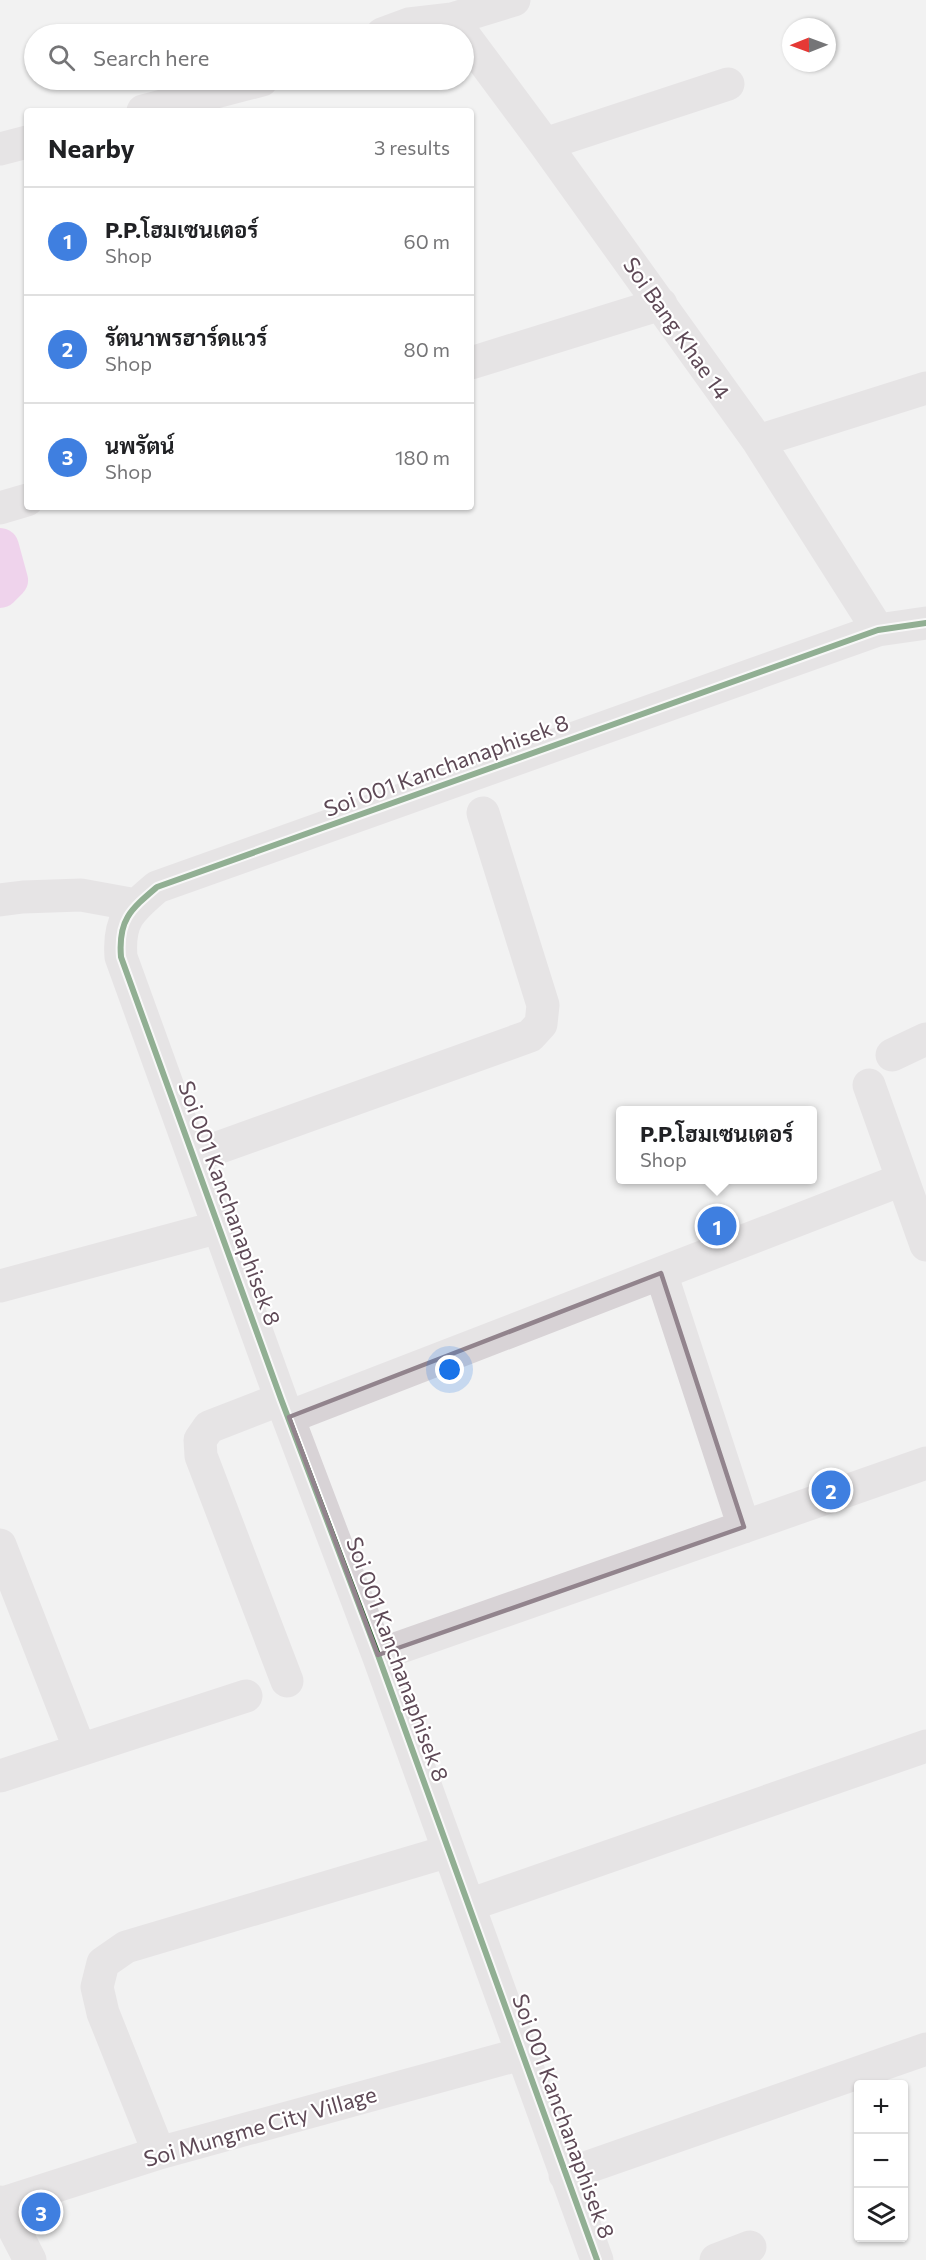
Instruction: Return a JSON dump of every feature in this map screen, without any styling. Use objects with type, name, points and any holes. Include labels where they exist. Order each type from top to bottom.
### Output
[{"type":"street","points":[[409,24],[454,22],[514,0]]},
{"type":"street","name":"Soi Bang Khae 14","points":[[474,49],[758,441],[878,630]]},
{"type":"street","points":[[545,144],[728,84]]},
{"type":"street","points":[[155,108],[224,90]]},
{"type":"street","points":[[0,149],[24,143]]},
{"type":"street","points":[[474,362],[660,304]]},
{"type":"street","points":[[758,441],[926,388]]},
{"type":"street","points":[[0,508],[24,501]]},
{"type":"street","name":"Soi 001 Kanchanaphisek 8","points":[[597,2260],[121,957],[120,938],[125,920],[136,905],[157,887],[878,630],[926,623]]},
{"type":"street","points":[[195,1156],[531,1036],[541,1024],[543,1005],[483,813]]},
{"type":"street","points":[[0,900],[81,895],[136,905]]},
{"type":"street","points":[[892,1055],[926,1040]]},
{"type":"street","points":[[869,1085],[926,1245]]},
{"type":"street","points":[[287,1681],[201,1456],[200,1440],[209,1427],[284,1408],[661,1273],[902,1180]]},
{"type":"street","points":[[0,1286],[219,1227]]},
{"type":"street","points":[[661,1273],[744,1527]]},
{"type":"street","points":[[378,1656],[926,1462]]},
{"type":"street","points":[[0,1545],[80,1750]]},
{"type":"street","points":[[0,1776],[246,1696]]},
{"type":"street","points":[[469,1905],[926,1746]]},
{"type":"street","points":[[159,2153],[103,2013],[97,1987],[103,1963],[126,1947],[449,1851]]},
{"type":"street","points":[[565,2175],[926,2049]]},
{"type":"street","name":"Soi Mungme City Village","points":[[0,2203],[159,2153],[521,2054]]},
{"type":"street","points":[[0,2203],[30,2260]]},
{"type":"street","points":[[716,2260],[750,2247]]},
{"type":"highlighted area","points":[[661,1273],[744,1527],[378,1655],[289,1417]]},
{"type":"waterway","points":[[0,547],[9,580],[0,589]]},
{"type":"cycle path","points":[[597,2260],[378,1655],[281,1399],[121,957],[122,934],[124,925],[133,910],[157,887],[878,630],[926,623]]},
{"type":"place","name":"P.P.โฮมเซนเตอร์","points":[[717,1226]]},
{"type":"place","name":"รัตนาพรฮาร์ดแวร์","points":[[831,1490]]},
{"type":"place","name":"นพรัตน์","points":[[41,2212]]}]
